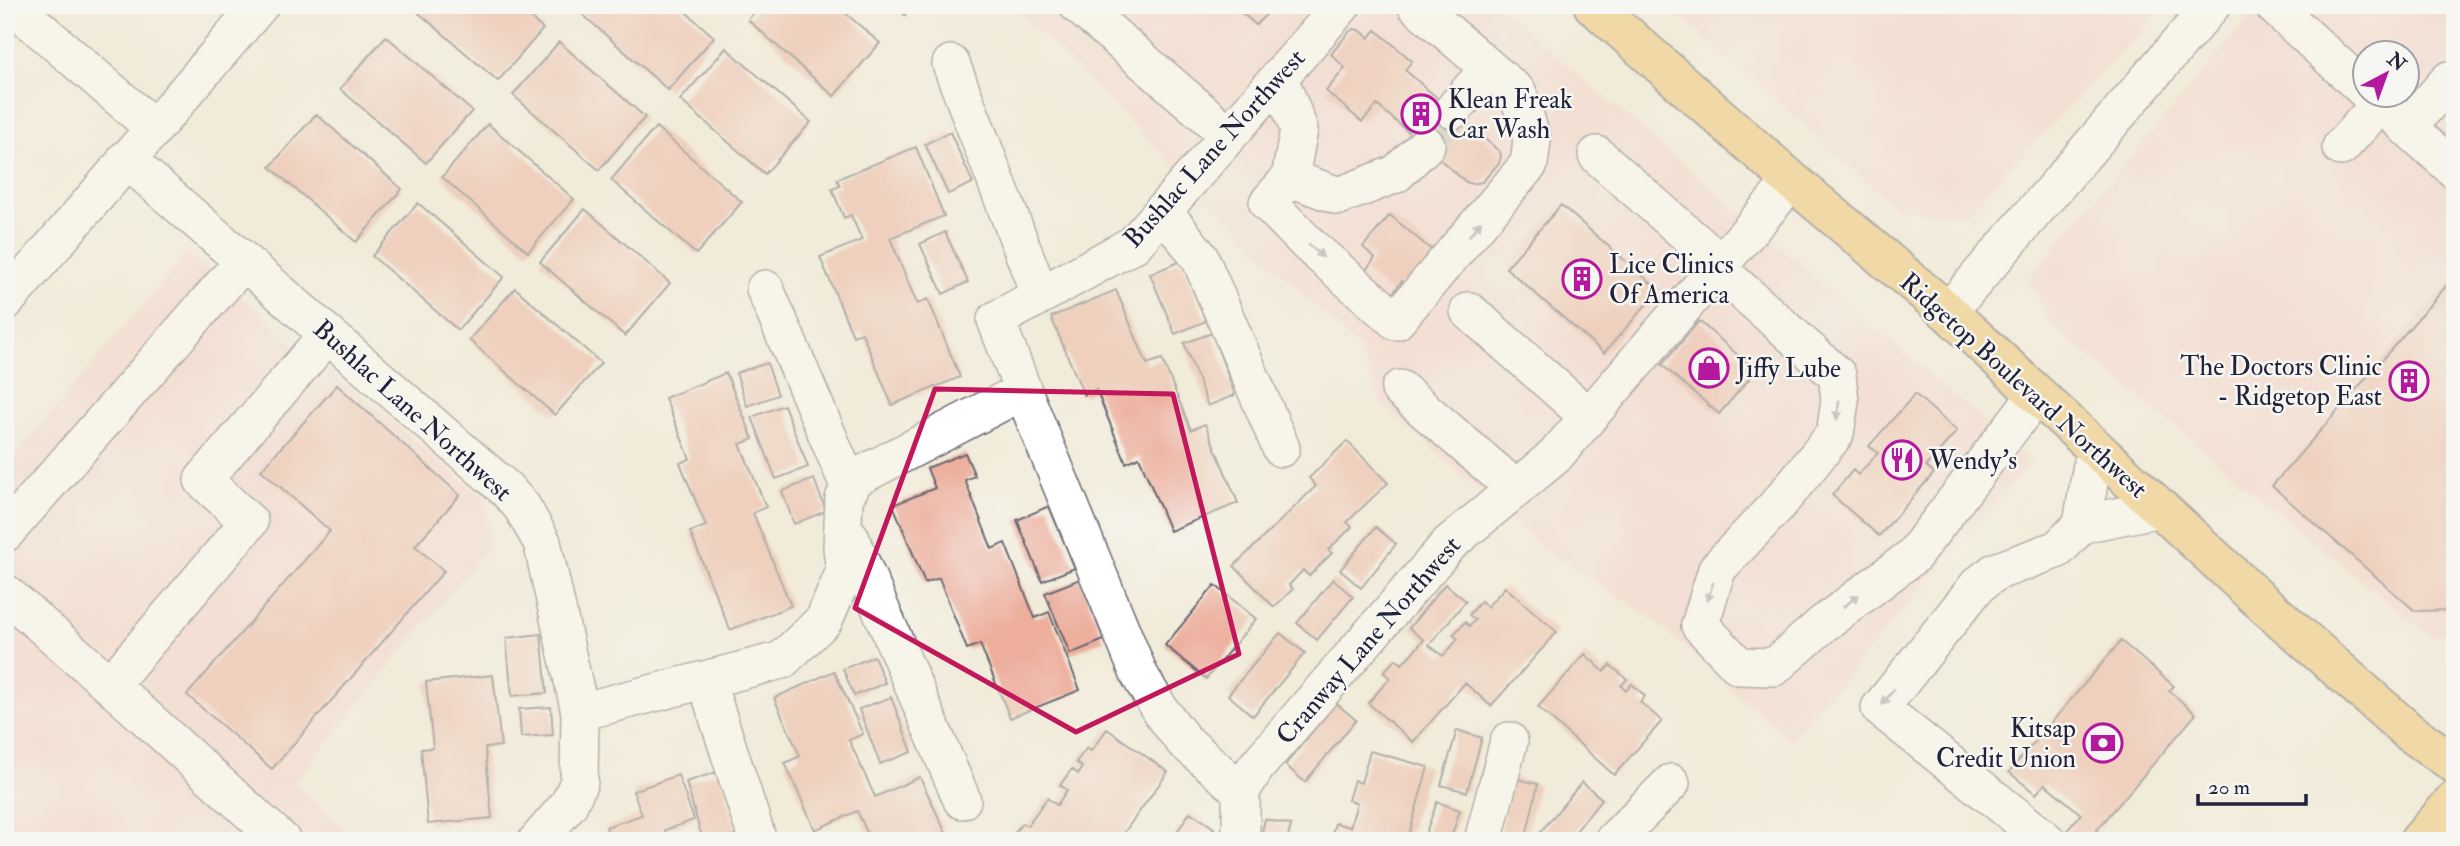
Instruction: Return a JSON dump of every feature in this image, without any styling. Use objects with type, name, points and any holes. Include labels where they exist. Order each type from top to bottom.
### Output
[{"type":"main road","name":"Ridgetop Boulevard Northwest","points":[[1593,5],[1792,181],[1948,312],[2254,595],[2408,731],[2455,764]]},
{"type":"main road","points":[[2419,841],[2455,800]]},
{"type":"street","points":[[12,5],[154,128]]},
{"type":"street","points":[[5,302],[260,5]]},
{"type":"street","points":[[1077,5],[1229,135]]},
{"type":"street","name":"Bushlac Lane Northwest","points":[[1023,391],[996,320],[1134,244],[1342,5]]},
{"type":"street","points":[[1279,78],[1299,129],[1290,178],[1268,203],[1309,245],[1396,321],[1529,164],[1532,140],[1518,93],[1416,5]]},
{"type":"street","points":[[1948,312],[2212,5]]},
{"type":"street","points":[[2273,5],[2352,78]]},
{"type":"street","points":[[951,64],[1040,295]]},
{"type":"street","points":[[1453,110],[1489,68]]},
{"type":"street","points":[[2407,128],[2449,79]]},
{"type":"street","points":[[2341,148],[2365,108]]},
{"type":"street","points":[[2385,108],[2455,170]]},
{"type":"street","points":[[1290,178],[1339,196],[1396,174],[1426,145]]},
{"type":"street","points":[[1597,155],[1837,375],[1839,401],[1835,434],[1780,502],[1717,569],[1700,625],[1739,666],[1774,667],[1823,624],[1913,556],[2037,394]]},
{"type":"street","name":"Bushlac Lane Northwest","points":[[127,159],[506,489],[522,507],[542,542],[580,712],[579,782],[569,804],[537,841]]},
{"type":"street","name":"Cranway Lane Northwest","points":[[1241,791],[1256,767],[1448,544],[1555,456],[1792,181]]},
{"type":"street","points":[[1163,210],[1200,258],[1282,447]]},
{"type":"street","points":[[5,533],[244,261]]},
{"type":"street","points":[[765,289],[846,505],[962,800]]},
{"type":"street","points":[[1469,311],[1589,417]]},
{"type":"street","points":[[110,685],[249,522],[203,480],[328,334]]},
{"type":"street","points":[[1400,388],[1516,489]]},
{"type":"street","points":[[580,712],[782,660],[824,620],[845,571],[842,548],[846,505],[854,480],[1023,391],[1139,674],[1160,710],[1183,740],[1241,791],[1241,841]]},
{"type":"street","points":[[2048,841],[1880,708],[1929,643],[1978,585],[1995,572],[2058,549],[2082,524],[2095,447]]},
{"type":"street","points":[[2082,524],[2161,508]]},
{"type":"street","points":[[5,593],[282,841]]},
{"type":"street","points":[[706,680],[758,841]]},
{"type":"street","points":[[1483,841],[1509,741]]},
{"type":"street","points":[[1613,841],[1671,783]]},
{"type":"highlighted area","points":[[935,389],[1173,394],[1239,654],[1076,732],[855,608]]},
{"type":"shaded area","points":[[1012,5],[1497,5],[2031,462],[1790,741],[1649,616],[1543,548],[1381,403],[1359,349]]},
{"type":"shaded area","points":[[1668,5],[2167,5],[1964,216],[1896,207]]},
{"type":"shaded area","points":[[2291,5],[2455,5],[2455,150],[2407,108],[2422,108],[2422,38],[2352,38],[2352,59]]},
{"type":"shaded area","points":[[2256,9],[2352,92],[2352,108],[2371,108],[2455,181],[2455,631],[2431,637],[2270,506],[2048,322],[2028,279]]},
{"type":"shaded area","points":[[187,252],[486,500],[490,544],[295,783],[358,841],[5,841],[5,469]]},
{"type":"building","points":[[516,5],[543,29],[498,81],[412,7]]},
{"type":"building","points":[[591,5],[678,5],[714,37],[668,90],[583,15]]},
{"type":"building","points":[[760,5],[836,5],[880,43],[834,96],[748,20]]},
{"type":"building","points":[[894,5],[913,5],[905,15]]},
{"type":"building","points":[[1233,5],[1277,5],[1256,25]]},
{"type":"building","name":"Klean Freak Car Wash","points":[[1354,29],[1369,38],[1376,30],[1412,61],[1405,70],[1500,152],[1499,163],[1482,182],[1466,182],[1377,105],[1362,122],[1326,91],[1345,68],[1331,54]]},
{"type":"building","points":[[386,36],[472,111],[426,163],[340,89]]},
{"type":"building","points":[[559,42],[645,117],[599,170],[513,95]]},
{"type":"building","points":[[726,48],[811,122],[765,174],[680,100]]},
{"type":"building","points":[[316,114],[402,189],[356,242],[270,167]]},
{"type":"building","points":[[488,124],[574,199],[528,252],[442,177]]},
{"type":"building","points":[[656,127],[742,202],[696,254],[611,180]]},
{"type":"building","points":[[950,132],[973,183],[948,194],[925,144]]},
{"type":"building","points":[[916,147],[944,216],[890,238],[917,304],[928,299],[960,377],[892,405],[862,333],[853,336],[820,257],[862,240],[851,215],[844,218],[832,189],[840,186],[837,179]]},
{"type":"building","points":[[418,203],[504,277],[458,330],[372,256]]},
{"type":"building","name":"Lice Clinics Of America","points":[[1561,205],[1659,290],[1604,353],[1506,268]]},
{"type":"building","points":[[585,209],[670,283],[625,336],[540,262]]},
{"type":"building","points":[[1390,215],[1441,258],[1414,290],[1402,281],[1392,294],[1365,271],[1375,258],[1363,247]]},
{"type":"building","points":[[945,232],[968,282],[943,294],[920,244]]},
{"type":"building","points":[[1181,261],[1206,321],[1175,334],[1150,274]]},
{"type":"building","name":"The Doctors Clinic - Ridgetop East","points":[[2455,276],[2455,610],[2415,611],[2272,486]]},
{"type":"building","points":[[515,288],[601,363],[555,415],[469,340]]},
{"type":"building","points":[[1116,290],[1147,364],[1162,359],[1191,430],[1205,424],[1238,503],[1170,531],[1139,457],[1126,463],[1096,389],[1084,395],[1051,317]]},
{"type":"building","name":"Jiffy Lube","points":[[1699,321],[1756,371],[1719,414],[1662,365]]},
{"type":"building","points":[[1212,333],[1235,395],[1208,406],[1184,343]]},
{"type":"building","points":[[767,363],[778,395],[747,406],[736,373]]},
{"type":"building","points":[[726,373],[753,439],[740,444],[766,507],[753,513],[791,606],[730,630],[690,532],[706,526],[680,463],[690,459],[665,398]]},
{"type":"building","points":[[337,385],[460,495],[415,546],[444,571],[272,769],[187,695],[330,531],[261,470]]},
{"type":"building","name":"Wendy's","points":[[1915,394],[1957,431],[1926,466],[1934,473],[1879,536],[1832,495],[1853,470],[1858,475],[1878,453],[1869,446]]},
{"type":"building","points":[[784,405],[808,467],[776,479],[752,417]]},
{"type":"building","points":[[1347,441],[1388,483],[1347,522],[1352,527],[1328,550],[1332,553],[1309,576],[1303,570],[1289,585],[1293,589],[1274,607],[1234,566],[1316,486],[1309,478]]},
{"type":"building","points":[[965,453],[975,476],[965,480],[992,549],[1005,543],[1035,618],[1049,612],[1080,690],[1010,718],[980,644],[967,649],[939,578],[925,583],[893,505],[935,488],[927,468]]},
{"type":"building","points":[[814,479],[826,511],[794,524],[782,491]]},
{"type":"building","points":[[1049,506],[1075,568],[1042,581],[1017,520]]},
{"type":"building","points":[[1376,527],[1396,544],[1361,588],[1340,570]]},
{"type":"building","points":[[1080,579],[1104,640],[1070,654],[1045,593]]},
{"type":"building","points":[[1333,579],[1353,597],[1317,640],[1297,623]]},
{"type":"building","points":[[1445,584],[1466,601],[1429,645],[1443,656],[1458,639],[1453,635],[1465,622],[1469,626],[1475,620],[1469,615],[1481,601],[1487,607],[1505,587],[1557,632],[1491,706],[1465,683],[1413,742],[1368,703],[1390,678],[1383,672],[1396,659],[1402,664],[1424,640],[1409,628]]},
{"type":"building","points":[[1215,585],[1256,619],[1206,679],[1165,645]]},
{"type":"building","points":[[1280,633],[1305,653],[1253,716],[1228,695]]},
{"type":"building","points":[[541,634],[547,693],[512,696],[506,638]]},
{"type":"building","name":"Kitsap Credit Union","points":[[2121,641],[2174,686],[2169,691],[2196,714],[2096,831],[2105,841],[2058,841],[2081,814],[2045,784],[2036,794],[2009,772]]},
{"type":"building","points":[[1585,654],[1604,672],[1610,665],[1627,679],[1621,686],[1626,691],[1632,684],[1645,696],[1640,702],[1662,721],[1614,775],[1538,707]]},
{"type":"building","points":[[874,656],[885,683],[854,696],[843,669]]},
{"type":"building","points":[[834,671],[863,734],[849,740],[875,797],[920,777],[948,838],[941,841],[871,841],[857,811],[815,830],[785,763],[800,756],[774,698]]},
{"type":"building","points":[[493,675],[501,746],[485,748],[492,818],[428,824],[421,749],[433,748],[426,682]]},
{"type":"building","points":[[891,697],[912,752],[880,764],[859,709]]},
{"type":"building","points":[[1336,703],[1356,720],[1305,782],[1285,765]]},
{"type":"building","points":[[551,707],[553,735],[521,737],[519,709]]},
{"type":"building","points":[[1107,729],[1168,772],[1118,841],[1010,839],[1022,823],[1027,826],[1047,798],[1057,805],[1067,790],[1060,785],[1072,769],[1078,774],[1082,767],[1076,762],[1087,748],[1091,751]]},
{"type":"building","points":[[1457,730],[1482,738],[1467,792],[1441,785]]},
{"type":"building","points":[[1370,751],[1428,767],[1407,841],[1330,841],[1335,823],[1350,827],[1357,803],[1348,800],[1354,780],[1361,783]]},
{"type":"building","points":[[720,771],[738,834],[717,841],[703,841],[686,782]]},
{"type":"building","points":[[678,775],[694,820],[665,830],[669,841],[611,841],[606,827],[642,815],[633,791]]},
{"type":"building","points":[[1513,778],[1538,784],[1525,841],[1499,841]]},
{"type":"building","points":[[1582,782],[1602,799],[1568,841],[1533,841]]},
{"type":"building","points":[[1437,802],[1460,810],[1450,841],[1423,841]]},
{"type":"building","points":[[1190,812],[1214,828],[1205,841],[1171,841]]},
{"type":"building","points":[[1265,819],[1291,825],[1287,841],[1260,841]]},
{"type":"tunnel","points":[[1426,145],[1453,110]]},
{"type":"place","name":"Klean Freak Car Wash","points":[[1421,114]]},
{"type":"place","name":"Lice Clinics Of America","points":[[1582,279]]},
{"type":"place","name":"Jiffy Lube","points":[[1709,368]]},
{"type":"place","name":"The Doctors Clinic - Ridgetop East","points":[[2409,381]]},
{"type":"place","name":"Wendy's","points":[[1902,460]]},
{"type":"place","name":"Kitsap Credit Union","points":[[2103,743]]}]
